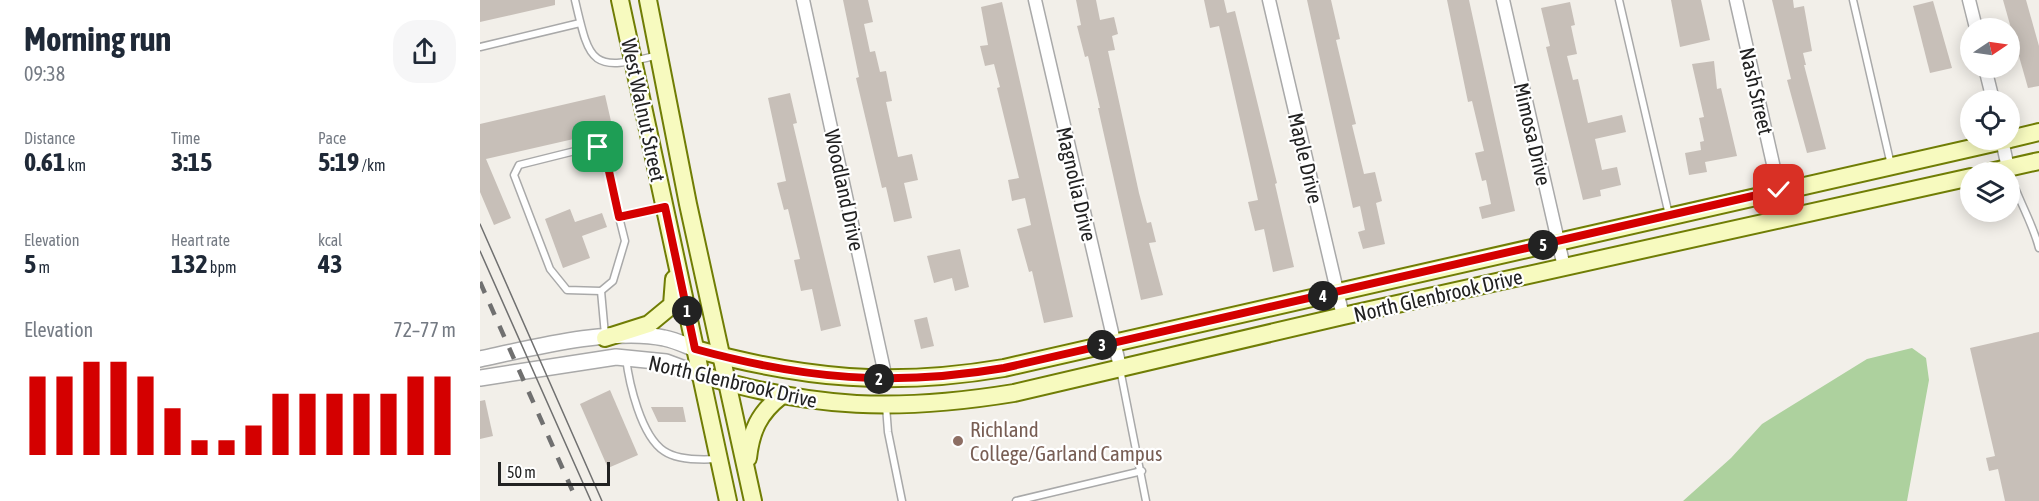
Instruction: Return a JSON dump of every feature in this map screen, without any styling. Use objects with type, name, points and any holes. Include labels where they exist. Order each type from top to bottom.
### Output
[{"type":"main road","name":"West Walnut Street","points":[[620,0],[728,501]]},
{"type":"main road","name":"West Walnut Street","points":[[648,0],[753,501]]},
{"type":"main road","name":"North Glenbrook Drive","points":[[2020,136],[2039,132]]},
{"type":"main road","name":"North Glenbrook Drive","points":[[695,349],[825,376],[886,379],[960,375],[1337,293],[1669,215],[1961,150]]},
{"type":"main road","points":[[2020,168],[2039,161]]},
{"type":"main road","name":"North Glenbrook Drive","points":[[701,375],[781,396],[836,404],[886,406],[960,402],[1014,393],[1342,316],[1960,179]]},
{"type":"main road","points":[[605,338],[649,324],[672,305],[675,285],[662,217],[665,207]]},
{"type":"main road","points":[[747,471],[753,430],[766,410],[781,396]]},
{"type":"street","name":"Woodland Drive","points":[[803,0],[886,379]]},
{"type":"street","name":"Magnolia Drive","points":[[1035,0],[1120,367]]},
{"type":"street","name":"Maple Drive","points":[[1269,0],[1342,316]]},
{"type":"street","name":"Mimosa Drive","points":[[1503,0],[1564,267]]},
{"type":"street","name":"Nash Street","points":[[1736,0],[1785,217]]},
{"type":"street","points":[[1969,0],[1974,18]]},
{"type":"street","name":"North Glenbrook Drive","points":[[480,359],[605,338],[638,335],[666,338],[695,349]]},
{"type":"street","name":"North Glenbrook Drive","points":[[480,378],[571,362],[626,357],[666,362],[701,375]]},
{"type":"lane","points":[[575,0],[585,44],[598,60],[615,65],[659,55]]},
{"type":"lane","points":[[1619,0],[1669,215]]},
{"type":"lane","points":[[1853,0],[1891,166]]},
{"type":"lane","points":[[480,47],[580,22]]},
{"type":"lane","points":[[598,147],[605,153],[619,217],[624,241],[613,281],[601,291],[567,290],[549,269],[514,175],[519,165],[598,147]]},
{"type":"lane","points":[[2020,202],[2032,222],[2039,248]]},
{"type":"lane","points":[[619,217],[665,207]]},
{"type":"lane","points":[[601,291],[605,338]]},
{"type":"lane","points":[[626,357],[634,401],[654,442],[673,454],[719,459]]},
{"type":"lane","points":[[1120,367],[1146,501]]},
{"type":"lane","points":[[886,406],[887,428],[902,501]]},
{"type":"lane","points":[[1016,501],[1142,471]]},
{"type":"green space","points":[[1912,348],[1926,358],[1929,380],[1907,501],[1683,501],[1731,458],[1762,424],[1867,359]]},
{"type":"building","points":[[480,0],[555,0],[555,5],[480,22]]},
{"type":"building","points":[[843,0],[868,0],[873,22],[864,24],[870,52],[875,51],[880,72],[886,71],[892,101],[886,102],[898,157],[912,154],[918,180],[904,183],[912,218],[894,222],[886,187],[882,188],[856,78],[859,77]]},
{"type":"building","points":[[1076,0],[1096,0],[1100,20],[1114,17],[1118,34],[1112,36],[1115,50],[1108,51],[1139,193],[1147,223],[1151,222],[1156,242],[1149,243],[1163,295],[1141,300],[1088,56],[1085,57],[1077,26],[1081,25]]},
{"type":"building","points":[[1204,0],[1224,0],[1227,13],[1235,11],[1277,183],[1275,184],[1294,267],[1273,272],[1264,229],[1255,231],[1248,202],[1258,200],[1249,159],[1219,26],[1210,28]]},
{"type":"building","points":[[1307,0],[1331,0],[1340,39],[1336,40],[1356,124],[1352,125],[1364,174],[1375,172],[1382,201],[1376,203],[1385,244],[1363,249],[1358,232],[1365,230],[1360,206],[1353,208]]},
{"type":"building","points":[[1447,0],[1469,0],[1515,211],[1482,219],[1479,207],[1491,204],[1486,180],[1482,181],[1475,153],[1484,151],[1472,101],[1468,102]]},
{"type":"building","points":[[1671,0],[1701,0],[1710,40],[1680,47]]},
{"type":"building","points":[[1772,0],[1793,0],[1794,8],[1804,6],[1812,51],[1803,53],[1806,65],[1804,65],[1826,149],[1807,153],[1787,80],[1791,79]]},
{"type":"building","points":[[2003,0],[2026,0],[2039,46],[2039,86],[2028,88],[2020,60],[2020,18],[2008,18]]},
{"type":"building","points":[[1933,1],[1952,68],[1930,73],[1913,6]]},
{"type":"building","points":[[1002,2],[1073,317],[1044,323],[1032,271],[1029,272],[1017,229],[1031,225],[1025,198],[1012,201],[1008,180],[1019,178],[997,88],[1000,87],[994,64],[985,66],[980,46],[988,45],[981,7]]},
{"type":"building","points":[[1570,2],[1575,25],[1571,26],[1577,54],[1567,56],[1573,80],[1578,79],[1588,123],[1622,115],[1626,132],[1595,139],[1602,170],[1617,167],[1621,185],[1600,190],[1601,196],[1583,200],[1546,47],[1550,46],[1541,8]]},
{"type":"building","points":[[1714,61],[1717,89],[1721,88],[1737,156],[1705,162],[1707,172],[1689,175],[1685,153],[1701,150],[1700,142],[1704,141],[1699,118],[1704,117],[1692,64]]},
{"type":"building","points":[[790,93],[797,123],[793,124],[841,326],[821,331],[812,289],[801,291],[794,260],[800,259],[788,209],[784,210],[777,183],[786,181],[768,98]]},
{"type":"building","points":[[605,95],[613,130],[486,159],[511,218],[494,225],[480,192],[480,124]]},
{"type":"building","points":[[570,209],[575,222],[602,213],[607,227],[582,236],[590,258],[563,268],[545,219]]},
{"type":"building","points":[[960,249],[969,287],[955,291],[952,278],[934,283],[927,256]]},
{"type":"building","points":[[927,317],[934,346],[921,349],[914,320]]},
{"type":"building","points":[[2039,332],[2039,501],[2005,501],[1998,469],[1989,471],[1986,458],[1995,456],[1970,348]]},
{"type":"building","points":[[610,390],[638,455],[608,468],[580,404]]},
{"type":"building","points":[[485,400],[493,436],[480,439],[480,401]]},
{"type":"building","points":[[651,407],[683,407],[686,422],[658,422]]},
{"type":"tram line","points":[[480,224],[602,501]]},
{"type":"tram line","points":[[480,251],[591,501]]},
{"type":"railway","points":[[480,282],[577,501]]},
{"type":"place","name":"Richland College/Garland Campus","points":[[958,441]]},
{"type":"route","points":[[598,147],[605,153],[619,217],[665,207],[695,349],[759,365],[851,379],[933,378],[1004,368],[1779,190]]}]
